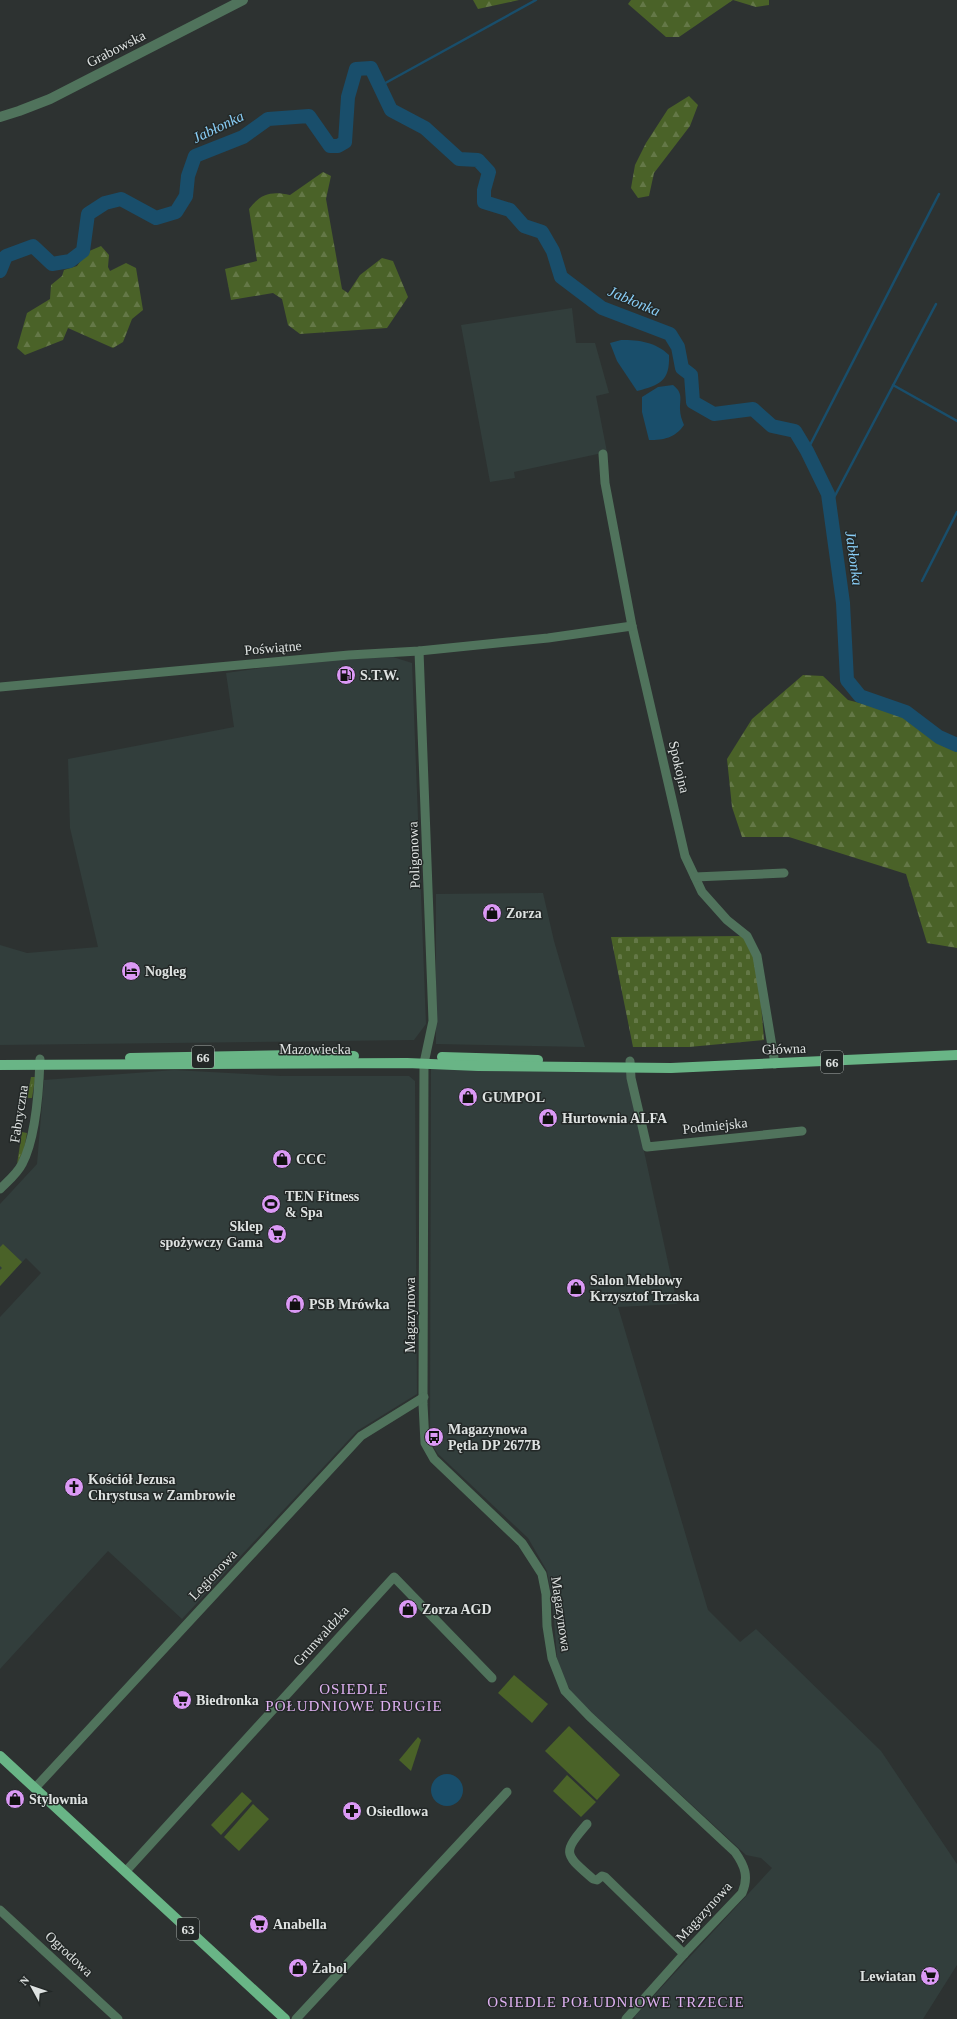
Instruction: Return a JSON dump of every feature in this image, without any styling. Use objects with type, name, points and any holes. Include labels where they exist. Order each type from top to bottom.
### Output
[{"type":"main road","name":"Mazowiecka","points":[[0,1065],[40,1062],[295,1055],[425,1060],[630,1064]]},
{"type":"main road","name":"Główna","points":[[630,1064],[674,1062],[707,1066],[957,1055]]},
{"type":"main road","name":"Mazowiecka","points":[[0,1059],[40,1062]]},
{"type":"main road","name":"63","points":[[0,1756],[285,2019]]},
{"type":"street","name":"Grabowska","points":[[0,117],[19,112],[50,99],[243,0]]},
{"type":"street","name":"Spokojna","points":[[602,454],[605,483],[632,626],[684,856],[702,892],[726,920],[747,936],[757,956],[775,1064]]},
{"type":"street","name":"Poświątne","points":[[0,687],[349,655],[419,651],[548,638],[632,626]]},
{"type":"street","name":"Poligonowa","points":[[419,651],[433,1009],[433,1021],[425,1060]]},
{"type":"street","points":[[695,877],[784,873]]},
{"type":"street","name":"Magazynowa","points":[[425,1060],[425,1443],[434,1458],[522,1542],[542,1574],[546,1594],[547,1626],[552,1658],[565,1690],[589,1716],[735,1852],[742,1862],[746,1872],[746,1880],[742,1893],[684,1954],[626,2019]]},
{"type":"street","name":"Fabryczna","points":[[0,1189],[16,1172],[27,1153],[36,1109],[40,1062]]},
{"type":"street","name":"Podmiejska","points":[[630,1064],[647,1147],[802,1131]]},
{"type":"street","name":"Legionowa","points":[[35,1788],[361,1436],[424,1397]]},
{"type":"street","name":"Grunwaldzka","points":[[126,1872],[394,1577],[492,1678]]},
{"type":"street","points":[[296,2019],[507,1792]]},
{"type":"street","points":[[587,1824],[572,1841],[569,1851],[571,1860],[593,1880],[597,1880],[602,1876],[605,1877],[684,1954]]},
{"type":"street","name":"Ogrodowa","points":[[0,1910],[118,2019]]},
{"type":"shaded area","points":[[572,308],[576,343],[595,343],[609,393],[596,396],[607,452],[514,472],[515,478],[490,482],[461,325]]},
{"type":"shaded area","points":[[393,657],[412,663],[426,1024],[414,1040],[0,1045],[0,945],[27,953],[98,947],[70,828],[68,759],[234,727],[226,673],[312,661]]},
{"type":"shaded area","points":[[543,893],[554,941],[585,1047],[436,1044],[436,894]]},
{"type":"shaded area","points":[[431,1068],[631,1070],[647,1147],[644,1151],[677,1304],[618,1307],[708,1610],[740,1642],[756,1629],[881,1751],[957,1864],[957,1965],[923,2019],[636,2019],[634,2017],[772,1868],[761,1858],[746,1855],[573,1695],[562,1675],[557,1658],[552,1596],[547,1571],[528,1538],[438,1454],[430,1442]]},
{"type":"shaded area","points":[[174,1070],[281,1076],[409,1076],[415,1081],[417,1394],[357,1431],[182,1619],[108,1551],[0,1669],[0,1317],[41,1273],[26,1258],[0,1286],[0,1204],[37,1164],[44,1080]]},
{"type":"green space","points":[[473,0],[519,0],[478,9]]},
{"type":"green space","points":[[631,0],[733,0],[679,37],[666,37],[628,4]]},
{"type":"green space","points":[[733,0],[769,0],[769,5],[756,7]]},
{"type":"green space","points":[[689,96],[698,105],[690,126],[654,173],[649,196],[638,198],[631,188],[635,165],[646,143],[668,109]]},
{"type":"green space","points":[[323,172],[331,176],[326,199],[342,289],[348,293],[360,275],[382,258],[393,261],[408,297],[387,328],[300,334],[288,325],[282,299],[273,293],[231,300],[225,269],[257,261],[249,209],[262,196],[267,194],[278,193],[290,195]]},
{"type":"green space","points":[[101,246],[109,255],[108,267],[110,271],[126,263],[136,268],[143,310],[132,319],[123,342],[113,348],[68,328],[63,340],[25,355],[17,348],[27,313],[50,299],[51,285],[62,276],[64,270],[77,266],[87,252]]},
{"type":"green space","points":[[803,675],[823,676],[848,700],[899,713],[943,746],[957,752],[957,948],[927,943],[906,874],[789,837],[742,837],[732,807],[727,759],[752,719]]},
{"type":"green space","points":[[747,936],[757,956],[764,1040],[689,1047],[633,1047],[611,937]]},
{"type":"green space","points":[[31,1077],[35,1077],[32,1098],[27,1098]]},
{"type":"green space","points":[[22,1132],[27,1133],[24,1150],[17,1164]]},
{"type":"green space","points":[[3,1244],[22,1262],[0,1286],[0,1270],[2,1268],[0,1266],[0,1247]]},
{"type":"green space","points":[[514,1675],[548,1704],[532,1723],[498,1693]]},
{"type":"green space","points":[[569,1726],[620,1775],[597,1800],[545,1751]]},
{"type":"green space","points":[[418,1737],[421,1740],[411,1771],[399,1760]]},
{"type":"green space","points":[[567,1775],[596,1802],[581,1817],[553,1791]]},
{"type":"green space","points":[[242,1792],[252,1801],[221,1835],[211,1825]]},
{"type":"green space","points":[[253,1804],[269,1819],[239,1851],[224,1837]]},
{"type":"water","points":[[621,340],[647,343],[658,347],[669,355],[668,371],[662,380],[657,384],[637,391],[617,361],[610,343]]},
{"type":"water","points":[[673,385],[680,393],[680,413],[684,425],[677,433],[669,437],[649,440],[642,412],[642,397],[658,387]]},
{"type":"water","points":[[444,1774],[450,1774],[460,1781],[463,1790],[462,1796],[456,1803],[450,1806],[444,1806],[434,1799],[431,1793],[431,1787],[438,1777]]},
{"type":"waterway","points":[[380,86],[536,0]]},
{"type":"waterway","name":"Jabłonka","points":[[0,271],[6,256],[33,246],[52,264],[70,261],[83,251],[88,214],[105,203],[121,199],[156,218],[176,212],[186,196],[188,176],[195,156],[243,137],[268,119],[309,116],[330,146],[338,146],[345,142],[348,97],[356,69],[371,68],[391,110],[425,128],[459,159],[478,160],[489,172],[484,190],[484,202],[510,210],[524,226],[542,232],[553,251],[561,277],[602,308],[670,334],[678,347],[682,368],[691,375],[693,402],[714,414],[753,409],[772,426],[795,431],[807,451],[828,494],[843,603],[847,680],[860,696],[906,712],[939,737],[957,745]]},
{"type":"waterway","points":[[807,451],[939,194]]},
{"type":"waterway","points":[[829,507],[936,304]]},
{"type":"waterway","points":[[893,385],[957,421]]},
{"type":"waterway","points":[[922,581],[957,512]]},
{"type":"place","name":"S.T.W.","points":[[346,675]]},
{"type":"place","name":"Zorza","points":[[492,913]]},
{"type":"place","name":"Nogleg","points":[[131,971]]},
{"type":"place","name":"GUMPOL","points":[[468,1097]]},
{"type":"place","name":"Hurtownia ALFA","points":[[548,1118]]},
{"type":"place","name":"CCC","points":[[282,1159]]},
{"type":"place","name":"TEN Fitness & Spa","points":[[271,1204]]},
{"type":"place","name":"Sklep spożywczy Gama","points":[[277,1234]]},
{"type":"place","name":"Salon Meblowy Krzysztof Trzaska","points":[[576,1288]]},
{"type":"place","name":"PSB Mrówka","points":[[295,1304]]},
{"type":"place","name":"Magazynowa Pętla DP 2677B","points":[[434,1437]]},
{"type":"place","name":"Kościół Jezusa Chrystusa w Zambrowie","points":[[74,1487]]},
{"type":"place","name":"Zorza AGD","points":[[408,1609]]},
{"type":"place","name":"Biedronka","points":[[182,1700]]},
{"type":"place","name":"Stylownia","points":[[15,1799]]},
{"type":"place","name":"Osiedlowa","points":[[352,1811]]},
{"type":"place","name":"Anabella","points":[[259,1924]]},
{"type":"place","name":"Żabol","points":[[298,1968]]},
{"type":"place","name":"Lewiatan","points":[[930,1976]]},
{"type":"district","name":"OSIEDLE POŁUDNIOWE DRUGIE","points":[[354,1698]]},
{"type":"district","name":"OSIEDLE POŁUDNIOWE TRZECIE","points":[[616,2002]]}]
